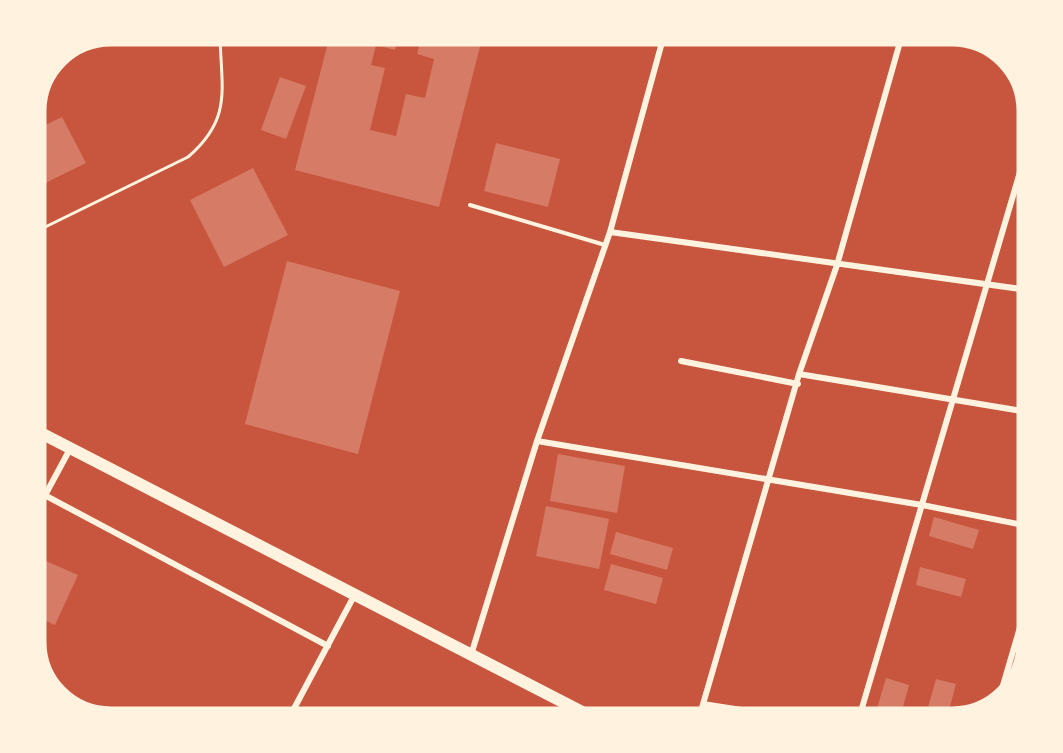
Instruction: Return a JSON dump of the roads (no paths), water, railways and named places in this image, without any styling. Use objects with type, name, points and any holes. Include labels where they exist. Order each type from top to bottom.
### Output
[{"type":"main road","points":[[45,435],[574,708]]},
{"type":"street","points":[[471,656],[537,441],[610,232],[661,45]]},
{"type":"street","points":[[702,708],[798,384],[799,374],[837,265],[899,45]]},
{"type":"street","points":[[862,708],[1018,181]]},
{"type":"street","points":[[610,232],[1018,288]]},
{"type":"street","points":[[681,361],[798,384]]},
{"type":"street","points":[[799,374],[1018,410]]},
{"type":"street","points":[[537,441],[922,505],[1018,524]]},
{"type":"street","points":[[45,493],[70,448]]},
{"type":"street","points":[[45,496],[327,646]]},
{"type":"street","points":[[294,708],[354,596]]},
{"type":"street","points":[[1004,683],[1018,636]]},
{"type":"street","points":[[703,704],[729,708]]},
{"type":"lane","points":[[470,205],[605,244]]}]
